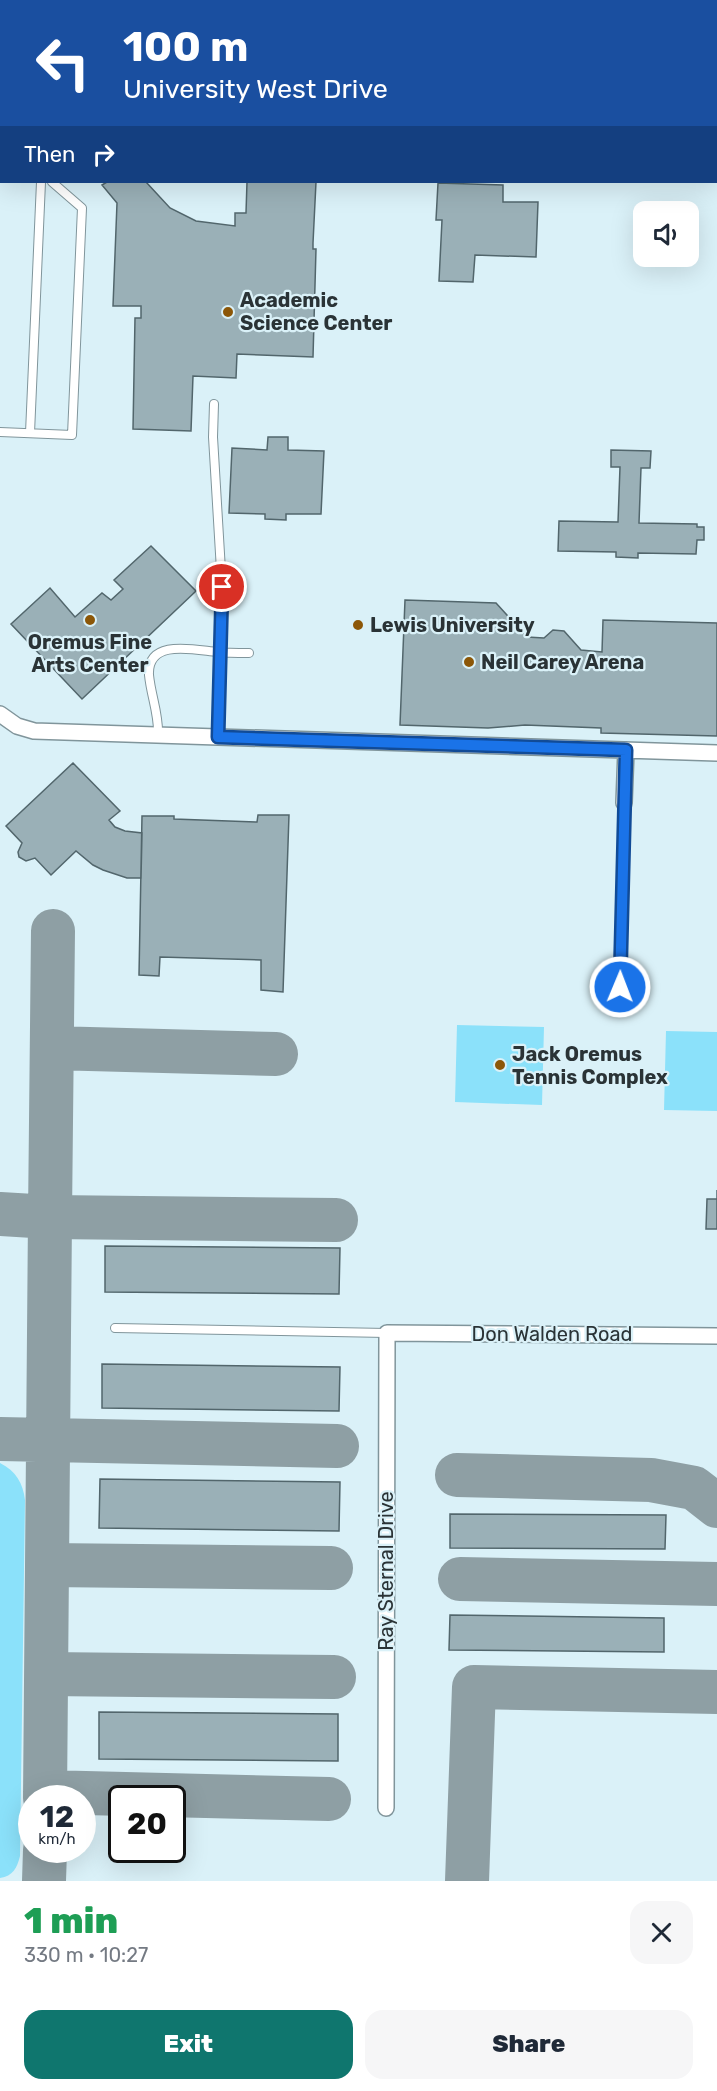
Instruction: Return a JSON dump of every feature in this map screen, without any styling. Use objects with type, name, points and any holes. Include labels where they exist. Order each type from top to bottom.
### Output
[{"type":"street","points":[[0,714],[17,726],[34,731],[717,753]]},
{"type":"street","points":[[624,803],[626,750]]},
{"type":"street","name":"Don Walden Road","points":[[387,1333],[717,1335]]},
{"type":"street","name":"Ray Sternal Drive","points":[[386,1808],[387,1333]]},
{"type":"lane","points":[[30,433],[41,183]]},
{"type":"lane","points":[[0,432],[72,435],[82,208],[53,183]]},
{"type":"lane","points":[[214,404],[213,437],[222,587],[218,737]]},
{"type":"lane","points":[[158,735],[157,710],[149,672],[156,656],[169,649],[181,648],[220,653],[249,653]]},
{"type":"lane","points":[[620,987],[624,803]]},
{"type":"lane","points":[[115,1328],[387,1333]]},
{"type":"shaded area","name":"Jack Oremus Tennis Complex","points":[[457,1025],[544,1027],[542,1105],[455,1102]]},
{"type":"shaded area","name":"Jack Oremus Tennis Complex","points":[[666,1031],[717,1032],[717,1111],[664,1110]]},
{"type":"shaded area","points":[[0,1463],[18,1478],[25,1500],[18,1861],[14,1871],[0,1878]]},
{"type":"building","name":"Academic Science Center","points":[[105,183],[147,183],[170,208],[196,221],[235,226],[235,213],[246,213],[247,183],[316,183],[313,243],[313,249],[316,249],[313,357],[237,354],[236,378],[193,376],[191,431],[133,429],[135,318],[141,318],[141,306],[113,306],[117,203],[102,185]]},
{"type":"building","points":[[438,183],[503,185],[503,202],[538,202],[536,257],[475,255],[473,282],[439,281],[442,220],[436,220]]},
{"type":"building","points":[[268,437],[288,437],[288,450],[324,451],[321,514],[286,514],[286,520],[265,519],[265,514],[229,513],[232,448],[267,450]]},
{"type":"building","points":[[611,450],[651,451],[650,468],[641,468],[639,523],[697,524],[697,527],[704,527],[704,540],[697,540],[696,554],[638,553],[638,558],[616,557],[616,552],[558,551],[559,521],[618,522],[620,467],[611,467]]},
{"type":"building","name":"Oremus Fine Arts Center","points":[[151,546],[196,591],[82,699],[11,624],[50,588],[75,617],[102,593],[111,600],[123,589],[114,580]]},
{"type":"building","points":[[405,600],[496,603],[527,637],[544,638],[553,630],[564,631],[581,650],[602,652],[603,620],[717,623],[717,736],[601,733],[601,728],[525,725],[488,728],[400,725]]},
{"type":"building","points":[[73,763],[120,811],[109,820],[115,827],[142,833],[141,878],[127,878],[103,870],[76,851],[51,875],[35,858],[26,861],[19,857],[18,852],[22,843],[6,826]]},
{"type":"building","points":[[258,815],[289,815],[283,992],[261,990],[261,960],[160,957],[159,976],[139,975],[142,816],[257,822]]},
{"type":"building","points":[[707,1199],[717,1199],[717,1229],[706,1229]]},
{"type":"building","points":[[105,1246],[340,1248],[339,1294],[105,1292]]},
{"type":"building","points":[[102,1364],[340,1367],[339,1411],[102,1408]]},
{"type":"building","points":[[100,1479],[340,1482],[339,1531],[99,1528]]},
{"type":"building","points":[[450,1514],[666,1515],[665,1549],[450,1548]]},
{"type":"building","points":[[450,1615],[664,1618],[664,1652],[449,1650]]},
{"type":"building","points":[[99,1712],[338,1714],[338,1761],[99,1759]]},
{"type":"taxiway","points":[[0,1214],[50,1217],[53,931]]},
{"type":"taxiway","points":[[52,1048],[276,1054]]},
{"type":"taxiway","points":[[45,1785],[50,1217],[336,1220]]},
{"type":"taxiway","points":[[0,1439],[337,1446]]},
{"type":"taxiway","points":[[457,1475],[651,1480],[694,1488],[717,1506]]},
{"type":"taxiway","points":[[48,1565],[331,1568]]},
{"type":"taxiway","points":[[460,1579],[717,1584]]},
{"type":"taxiway","points":[[47,1674],[334,1677]]},
{"type":"taxiway","points":[[467,1881],[474,1687],[717,1692]]},
{"type":"taxiway","points":[[96,1793],[329,1799]]},
{"type":"taxiway","points":[[44,1881],[45,1863]]},
{"type":"place","name":"Academic Science Center","points":[[228,312]]},
{"type":"place","name":"Oremus Fine Arts Center","points":[[90,620]]},
{"type":"place","name":"Lewis University","points":[[358,625]]},
{"type":"place","name":"Neil Carey Arena","points":[[469,662]]},
{"type":"place","name":"Jack Oremus Tennis Complex","points":[[500,1065]]},
{"type":"route","points":[[222,587],[218,737],[626,750],[620,987]]}]
